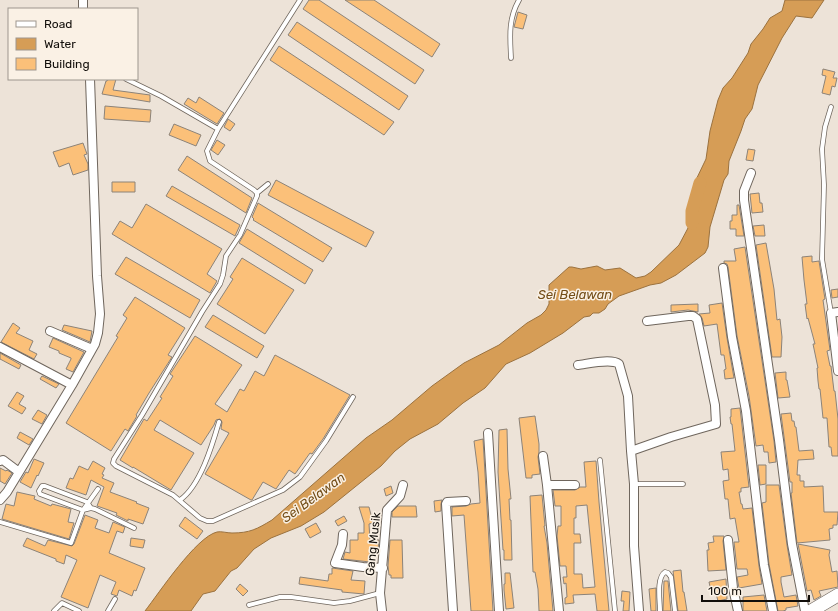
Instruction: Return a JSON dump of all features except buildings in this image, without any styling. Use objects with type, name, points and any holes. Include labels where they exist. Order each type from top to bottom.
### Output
[{"type":"main road","points":[[811,611],[838,595]]},
{"type":"street","points":[[0,500],[20,472],[72,385],[92,349],[98,334],[100,314],[91,80]]},
{"type":"street","points":[[751,173],[744,191],[744,200],[779,440],[792,544],[805,611]]},
{"type":"street","points":[[723,268],[732,337],[746,411],[764,564],[773,611]]},
{"type":"street","points":[[834,312],[838,371]]},
{"type":"street","points":[[631,451],[671,437],[716,424],[715,405],[697,319],[693,316],[688,316],[647,321]]},
{"type":"street","points":[[50,331],[92,349]]},
{"type":"street","points":[[0,347],[72,385]]},
{"type":"street","points":[[578,365],[611,361],[617,362],[628,396],[634,484],[634,546],[640,611]]},
{"type":"street","points":[[488,433],[499,611]]},
{"type":"street","points":[[543,456],[559,611]]},
{"type":"street","points":[[0,461],[3,460],[20,472]]},
{"type":"street","name":"Gang Musik","points":[[382,611],[380,593],[387,510],[400,496],[403,485]]},
{"type":"street","points":[[547,485],[575,486]]},
{"type":"street","points":[[453,611],[446,504],[450,501],[466,501]]},
{"type":"street","points":[[343,534],[342,545],[332,563],[383,568]]},
{"type":"street","points":[[728,540],[733,588],[738,611]]},
{"type":"lane","points":[[257,193],[210,161],[207,150],[300,0]]},
{"type":"lane","points":[[511,58],[511,20],[512,13],[519,0]]},
{"type":"lane","points":[[128,80],[161,96],[218,130]]},
{"type":"lane","points":[[830,107],[825,127],[822,150],[824,185],[822,259],[834,312]]},
{"type":"lane","points":[[268,184],[257,193],[240,235],[226,256],[224,275],[220,284],[113,463],[116,466],[173,495],[200,518],[207,521],[213,521],[283,490],[300,477],[326,442],[353,397]]},
{"type":"lane","points":[[180,500],[195,482],[213,441],[219,422]]},
{"type":"lane","points":[[600,460],[615,611]]},
{"type":"lane","points":[[634,484],[683,484]]},
{"type":"lane","points":[[92,508],[83,510],[40,494],[39,491],[44,486],[70,495],[87,502],[92,508],[134,528]]},
{"type":"lane","points":[[0,522],[71,543],[87,502],[98,489]]},
{"type":"lane","points":[[66,504],[70,495]]},
{"type":"lane","points":[[660,611],[660,578],[664,572],[668,573],[671,577],[675,611]]},
{"type":"lane","points":[[249,605],[280,597],[291,597],[334,603],[350,601],[380,593]]},
{"type":"lane","points":[[108,611],[115,598]]},
{"type":"lane","points":[[54,611],[62,603],[79,611]]},
{"type":"water","name":"Sei Belawan","points":[[785,0],[824,0],[812,18],[796,16],[782,38],[758,85],[752,109],[745,119],[729,161],[728,174],[724,180],[710,227],[708,247],[705,253],[676,275],[661,283],[650,285],[619,296],[599,313],[593,313],[590,316],[584,317],[563,333],[530,353],[506,364],[485,388],[463,403],[438,424],[410,439],[395,451],[381,466],[324,512],[301,526],[271,538],[254,549],[237,568],[231,571],[215,591],[203,594],[191,611],[145,611],[178,567],[208,536],[217,532],[238,533],[249,531],[272,520],[366,438],[392,420],[432,386],[464,363],[499,345],[527,323],[541,315],[549,304],[549,285],[569,267],[581,269],[597,266],[605,270],[620,268],[636,278],[645,276],[651,272],[679,245],[688,228],[691,216],[690,210],[695,203],[694,184],[706,159],[710,131],[718,100],[723,88],[732,78],[748,53],[751,44],[770,18],[782,11]]},
{"type":"waterway","name":"Sei Belawan","points":[[692,223],[692,211],[700,183]]}]
